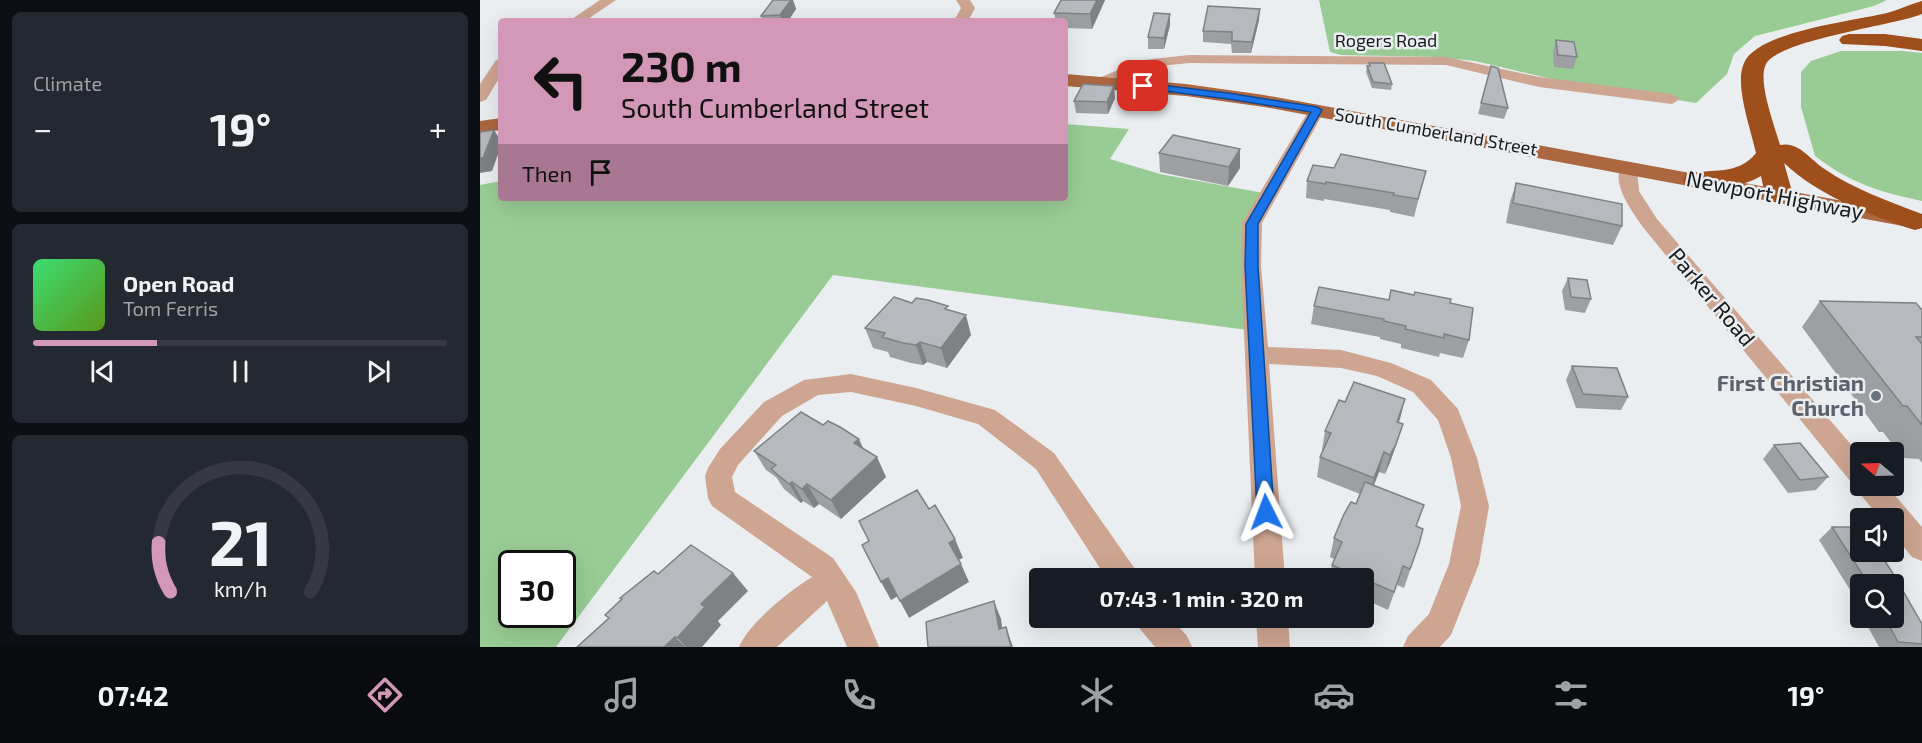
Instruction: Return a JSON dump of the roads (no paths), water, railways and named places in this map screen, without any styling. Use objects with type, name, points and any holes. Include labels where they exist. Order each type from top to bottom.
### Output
[{"type":"highway","points":[[1918,221],[1848,195],[1778,152],[1752,84],[1754,64],[1767,50],[1794,39],[1896,17],[1922,7]]},
{"type":"highway","points":[[1789,197],[1778,152],[1770,84],[1771,68],[1783,55],[1800,47],[1851,39],[1922,45]]},
{"type":"highway","points":[[1696,180],[1748,174],[1778,152]]},
{"type":"main road","name":"South Cumberland Street","points":[[1068,80],[1228,96],[1317,110],[1628,168]]},
{"type":"main road","points":[[480,128],[498,125]]},
{"type":"main road","name":"Newport Highway","points":[[1628,168],[1918,221]]},
{"type":"street","points":[[581,18],[609,0]]},
{"type":"street","points":[[963,0],[968,8],[963,18]]},
{"type":"street","name":"Rogers Road","points":[[1101,82],[1148,63],[1189,59],[1446,60],[1539,82],[1672,99]]},
{"type":"street","points":[[480,97],[498,68]]},
{"type":"street","points":[[1269,568],[1251,266],[1252,224],[1317,110]]},
{"type":"street","name":"Parker Road","points":[[1628,168],[1630,191],[1649,222],[1850,462]]},
{"type":"street","points":[[1257,355],[1341,359],[1383,369],[1422,386],[1449,416],[1464,458],[1475,506],[1460,574],[1440,624],[1419,647]]},
{"type":"street","points":[[863,647],[845,602],[823,568],[722,498],[718,476],[729,457],[773,409],[813,386],[851,383],[916,397],[986,417],[1045,461],[1117,568]]},
{"type":"street","points":[[1878,496],[1922,548]]},
{"type":"street","points":[[755,647],[807,597],[831,581]]},
{"type":"street","points":[[1160,628],[1176,647]]},
{"type":"street","points":[[1273,628],[1274,647]]},
{"type":"place","name":"First Christian Church","points":[[1876,396]]}]
